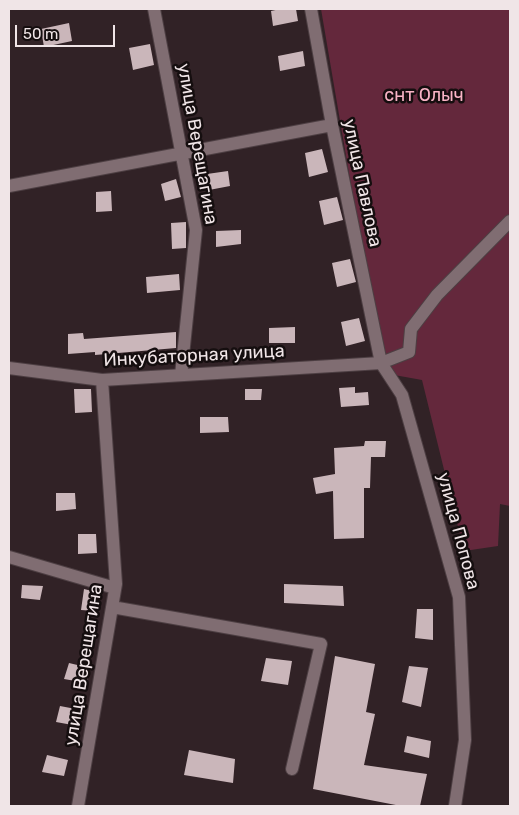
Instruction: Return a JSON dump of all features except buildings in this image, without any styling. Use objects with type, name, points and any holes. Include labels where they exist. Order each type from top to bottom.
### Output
[{"type":"street","name":"улица Верещагина","points":[[154,9],[196,230],[181,375]]},
{"type":"street","name":"улица Павлова","points":[[311,9],[332,125],[381,363]]},
{"type":"street","points":[[9,186],[332,125]]},
{"type":"street","name":"Инкубаторная улица","points":[[9,368],[102,380],[381,363],[409,352],[411,329],[437,295],[510,221]]},
{"type":"street","name":"улица Попова","points":[[381,363],[402,395],[459,598],[465,740],[455,806]]},
{"type":"street","name":"улица Верещагина","points":[[78,806],[115,588],[102,380]]},
{"type":"street","points":[[9,557],[115,588]]},
{"type":"street","points":[[112,607],[321,644],[292,769]]},
{"type":"green space","name":"снт Олыч","points":[[321,9],[510,9],[510,506],[500,504],[498,546],[464,551],[422,380],[383,373]]}]
